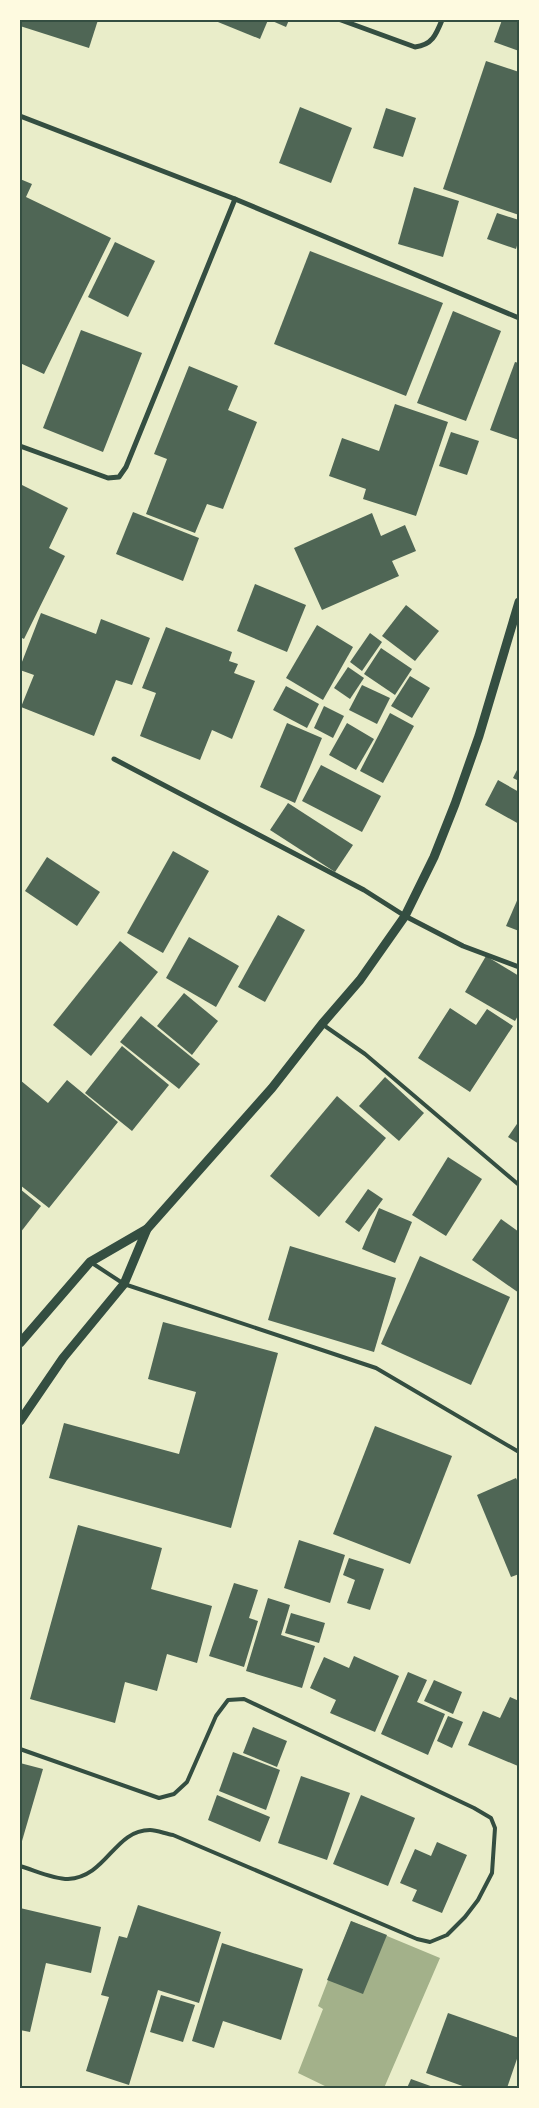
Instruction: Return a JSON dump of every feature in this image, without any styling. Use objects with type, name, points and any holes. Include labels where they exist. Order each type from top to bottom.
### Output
[{"type":"street","points":[[341,20],[415,47],[425,46],[435,37],[442,20]]},
{"type":"street","points":[[20,116],[235,199],[519,318]]},
{"type":"street","points":[[20,446],[108,478],[119,477],[126,466],[235,199]]},
{"type":"street","points":[[20,1343],[90,1262],[147,1229],[272,1088],[322,1024],[360,980],[405,916],[434,857],[455,804],[487,710],[519,602]]},
{"type":"street","points":[[114,759],[364,890],[405,916],[463,946],[519,967]]},
{"type":"street","points":[[20,1421],[63,1358],[124,1284],[147,1229]]},
{"type":"lane","points":[[322,1024],[365,1054],[519,1185]]},
{"type":"lane","points":[[90,1262],[124,1284],[376,1368],[519,1452]]},
{"type":"lane","points":[[20,1749],[159,1798],[174,1794],[187,1782],[216,1716],[228,1700],[244,1699],[474,1808],[491,1818],[495,1828],[492,1873],[478,1900],[465,1917],[447,1935],[430,1942],[417,1939],[173,1835],[150,1830],[130,1834],[92,1872],[80,1877],[66,1879],[20,1866]]},
{"type":"shaded area","points":[[351,1921],[440,1958],[384,2088],[329,2088],[298,2073],[323,2009],[318,2006]]},
{"type":"building","points":[[20,20],[98,20],[89,48],[20,26]]},
{"type":"building","points":[[213,20],[268,20],[260,39]]},
{"type":"building","points":[[270,20],[289,20],[286,27]]},
{"type":"building","points":[[502,20],[519,20],[519,51],[494,42]]},
{"type":"building","points":[[486,61],[519,72],[519,215],[443,189]]},
{"type":"building","points":[[300,107],[352,128],[331,183],[279,163]]},
{"type":"building","points":[[386,108],[416,118],[403,157],[373,148]]},
{"type":"building","points":[[20,179],[32,184],[26,197],[111,238],[44,374],[20,363]]},
{"type":"building","points":[[414,187],[459,201],[443,257],[398,244]]},
{"type":"building","points":[[497,213],[519,220],[519,239],[516,249],[487,239]]},
{"type":"building","points":[[115,242],[155,261],[128,317],[88,297]]},
{"type":"building","points":[[310,251],[443,303],[406,396],[274,344]]},
{"type":"building","points":[[453,311],[501,331],[466,421],[417,403]]},
{"type":"building","points":[[81,330],[142,353],[103,452],[43,428]]},
{"type":"building","points":[[515,362],[519,363],[519,440],[490,430]]},
{"type":"building","points":[[189,366],[238,386],[228,410],[257,422],[223,509],[207,504],[195,533],[146,514],[167,459],[154,454]]},
{"type":"building","points":[[395,404],[448,422],[416,516],[363,499],[366,489],[329,476],[342,438],[379,451]]},
{"type":"building","points":[[451,432],[479,441],[467,475],[439,466]]},
{"type":"building","points":[[20,484],[68,508],[49,548],[65,556],[24,639],[20,637]]},
{"type":"building","points":[[133,512],[199,538],[183,581],[116,554]]},
{"type":"building","points":[[372,513],[381,536],[405,525],[416,551],[392,561],[399,576],[322,610],[294,548]]},
{"type":"building","points":[[255,584],[306,605],[287,652],[237,631]]},
{"type":"building","points":[[406,605],[439,631],[415,661],[382,636]]},
{"type":"building","points":[[41,613],[96,634],[101,619],[150,638],[132,685],[116,680],[94,736],[21,707],[34,675],[20,670],[20,667]]},
{"type":"building","points":[[317,625],[353,647],[323,700],[286,678]]},
{"type":"building","points":[[166,627],[232,652],[229,661],[238,664],[234,673],[255,681],[232,739],[212,730],[200,760],[140,736],[156,693],[142,688]]},
{"type":"building","points":[[370,633],[382,642],[362,671],[350,662]]},
{"type":"building","points":[[381,648],[412,669],[395,695],[364,674]]},
{"type":"building","points":[[348,667],[364,678],[350,699],[334,688]]},
{"type":"building","points":[[410,676],[430,688],[412,718],[391,706]]},
{"type":"building","points":[[362,685],[390,698],[377,724],[349,710]]},
{"type":"building","points":[[286,686],[319,704],[307,728],[273,710]]},
{"type":"building","points":[[324,706],[344,716],[333,738],[314,728]]},
{"type":"building","points":[[390,713],[414,726],[383,783],[360,771]]},
{"type":"building","points":[[287,723],[322,738],[295,803],[260,787]]},
{"type":"building","points":[[347,723],[374,739],[356,770],[329,755]]},
{"type":"building","points":[[321,765],[381,796],[362,832],[302,801]]},
{"type":"building","points":[[519,766],[519,781],[513,778]]},
{"type":"building","points":[[498,780],[519,792],[519,824],[485,805]]},
{"type":"building","points":[[288,803],[353,845],[335,872],[270,830]]},
{"type":"building","points":[[173,851],[209,871],[163,953],[127,933]]},
{"type":"building","points":[[47,857],[100,892],[77,926],[25,891]]},
{"type":"building","points":[[519,896],[519,931],[506,926]]},
{"type":"building","points":[[278,915],[305,930],[265,1002],[238,987]]},
{"type":"building","points":[[189,937],[239,966],[216,1007],[166,978]]},
{"type":"building","points":[[120,941],[158,972],[91,1056],[53,1025]]},
{"type":"building","points":[[486,956],[519,976],[519,1014],[515,1021],[465,992]]},
{"type":"building","points":[[184,993],[218,1021],[192,1055],[157,1026]]},
{"type":"building","points":[[450,1008],[476,1025],[487,1009],[513,1026],[470,1092],[418,1058]]},
{"type":"building","points":[[141,1016],[200,1064],[179,1089],[120,1042]]},
{"type":"building","points":[[122,1046],[169,1085],[132,1131],[85,1093]]},
{"type":"building","points":[[385,1077],[424,1113],[399,1141],[359,1106]]},
{"type":"building","points":[[20,1080],[48,1103],[67,1080],[118,1122],[49,1208],[20,1185]]},
{"type":"building","points":[[337,1096],[386,1138],[319,1217],[270,1176]]},
{"type":"building","points":[[519,1121],[519,1144],[508,1137]]},
{"type":"building","points":[[448,1157],[482,1179],[446,1236],[412,1215]]},
{"type":"building","points":[[20,1189],[41,1206],[20,1233]]},
{"type":"building","points":[[368,1189],[383,1199],[359,1232],[345,1222]]},
{"type":"building","points":[[379,1208],[412,1222],[395,1263],[362,1249]]},
{"type":"building","points":[[501,1219],[519,1232],[519,1293],[472,1260]]},
{"type":"building","points":[[290,1246],[396,1278],[374,1352],[268,1320]]},
{"type":"building","points":[[420,1256],[510,1297],[471,1385],[381,1344]]},
{"type":"building","points":[[163,1322],[278,1353],[231,1528],[49,1478],[64,1423],[179,1454],[196,1392],[148,1379]]},
{"type":"building","points":[[375,1426],[452,1456],[410,1564],[333,1534]]},
{"type":"building","points":[[516,1478],[519,1484],[519,1574],[511,1577],[477,1495]]},
{"type":"building","points":[[78,1525],[162,1548],[151,1589],[212,1606],[197,1663],[167,1654],[157,1691],[125,1682],[115,1723],[30,1699]]},
{"type":"building","points":[[299,1540],[345,1555],[330,1603],[284,1588]]},
{"type":"building","points":[[349,1558],[384,1569],[370,1610],[347,1603],[355,1580],[343,1575]]},
{"type":"building","points":[[234,1583],[258,1590],[249,1618],[258,1621],[244,1667],[209,1656]]},
{"type":"building","points":[[268,1598],[290,1605],[281,1635],[315,1646],[302,1688],[246,1671]]},
{"type":"building","points":[[291,1613],[325,1623],[319,1643],[285,1633]]},
{"type":"building","points":[[354,1656],[399,1676],[375,1732],[330,1713],[336,1700],[310,1688],[324,1657],[349,1668]]},
{"type":"building","points":[[408,1672],[427,1680],[417,1702],[445,1714],[428,1755],[381,1734]]},
{"type":"building","points":[[434,1680],[462,1692],[453,1714],[424,1701]]},
{"type":"building","points":[[510,1697],[519,1701],[518,1766],[468,1745],[483,1711],[500,1718]]},
{"type":"building","points":[[448,1716],[463,1722],[452,1748],[437,1741]]},
{"type":"building","points":[[253,1727],[287,1741],[277,1767],[243,1753]]},
{"type":"building","points":[[233,1752],[280,1770],[266,1810],[219,1791]]},
{"type":"building","points":[[20,1763],[43,1769],[22,1841],[20,1840]]},
{"type":"building","points":[[301,1776],[350,1793],[327,1860],[278,1843]]},
{"type":"building","points":[[217,1795],[270,1817],[260,1842],[208,1820]]},
{"type":"building","points":[[361,1795],[415,1818],[388,1886],[333,1864]]},
{"type":"building","points":[[437,1842],[467,1855],[442,1913],[412,1901],[417,1890],[400,1883],[415,1849],[431,1856]]},
{"type":"building","points":[[138,1905],[221,1932],[199,2003],[158,1990],[129,2085],[86,2071],[109,1997],[101,1995],[119,1936],[127,1938]]},
{"type":"building","points":[[20,1908],[101,1927],[91,1973],[46,1963],[30,2032],[20,2030]]},
{"type":"building","points":[[351,1921],[387,1935],[363,1994],[327,1980]]},
{"type":"building","points":[[222,1943],[303,1969],[281,2040],[223,2021],[214,2048],[192,2041]]},
{"type":"building","points":[[161,1995],[195,2005],[183,2042],[150,2032]]},
{"type":"building","points":[[448,2013],[519,2038],[519,2053],[507,2088],[468,2088],[426,2073]]},
{"type":"building","points":[[411,2079],[436,2088],[407,2088]]}]
